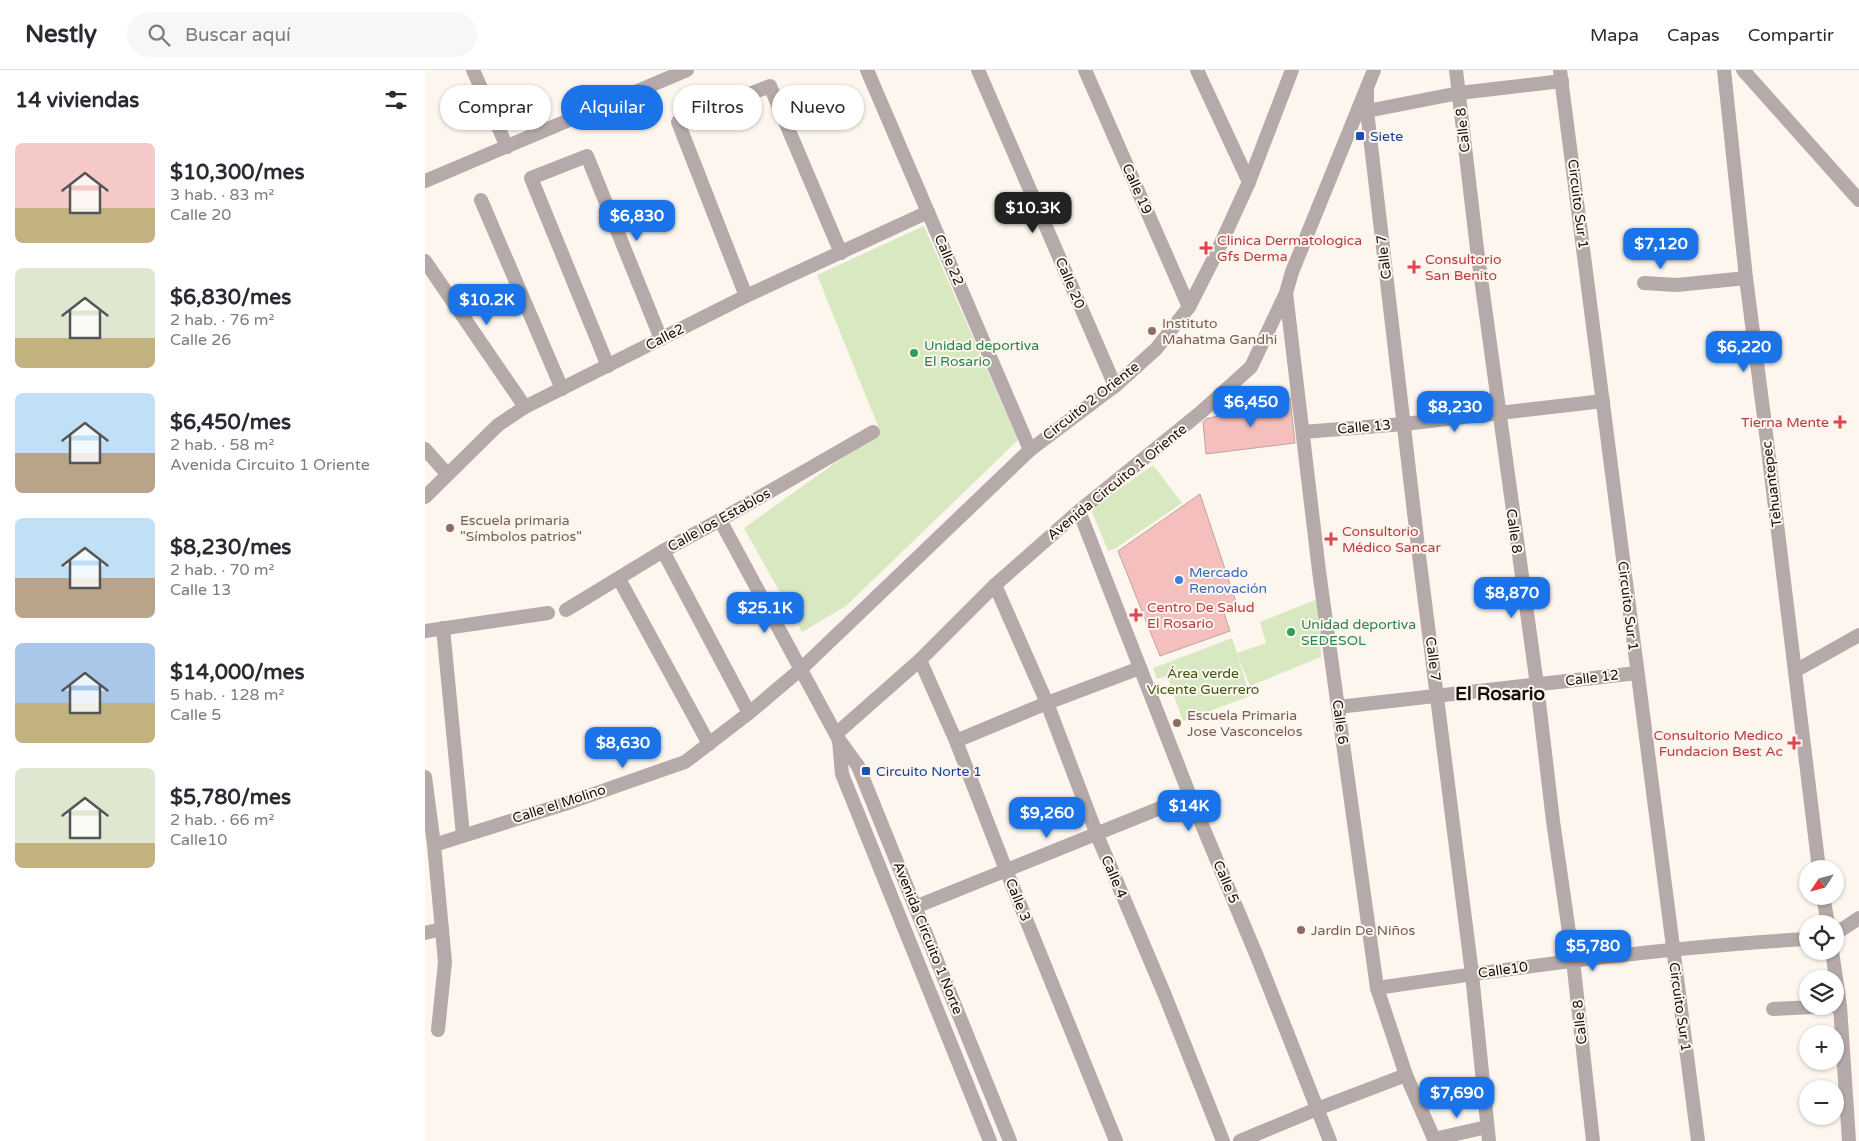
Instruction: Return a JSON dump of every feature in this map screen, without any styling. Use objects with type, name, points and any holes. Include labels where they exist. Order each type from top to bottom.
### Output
[{"type":"street","points":[[473,70],[507,147]]},
{"type":"street","points":[[425,181],[687,70]]},
{"type":"street","name":"Calle 22","points":[[867,70],[1030,450]]},
{"type":"street","name":"Calle 20","points":[[978,70],[1115,386]]},
{"type":"street","name":"Calle 19","points":[[1085,70],[1189,307]]},
{"type":"street","points":[[1197,70],[1249,182]]},
{"type":"street","name":"Circuito 2 Oriente","points":[[801,669],[1030,450],[1115,386],[1155,349],[1189,307],[1217,252],[1249,182],[1292,70]]},
{"type":"street","name":"Avenida Circuito 1 Oriente","points":[[837,737],[920,660],[995,585],[1079,511],[1200,413],[1251,367],[1286,293],[1292,272],[1374,70]]},
{"type":"street","name":"Calle 8","points":[[1457,70],[1498,413],[1537,685],[1553,821],[1573,960],[1593,1141]]},
{"type":"street","name":"Tehuantepec","points":[[1724,70],[1745,278],[1818,860]]},
{"type":"street","points":[[1743,70],[1859,200]]},
{"type":"street","points":[[1367,111],[1561,76]]},
{"type":"street","name":"Circuito Sur 1","points":[[1561,76],[1698,1141]]},
{"type":"street","points":[[747,296],[678,122],[770,86],[841,253]]},
{"type":"street","name":"Calle 7","points":[[1367,88],[1367,111],[1472,974],[1488,1134]]},
{"type":"street","points":[[608,366],[531,178],[587,156],[661,338]]},
{"type":"street","points":[[481,200],[562,389]]},
{"type":"street","name":"Calle2","points":[[425,497],[498,424],[525,407],[747,296],[928,212]]},
{"type":"street","points":[[425,261],[525,407]]},
{"type":"street","points":[[1644,283],[1677,285],[1745,278]]},
{"type":"street","name":"Calle 6","points":[[1286,293],[1319,570],[1377,988],[1406,1076],[1434,1140]]},
{"type":"street","name":"Calle 13","points":[[1303,432],[1404,424],[1603,401]]},
{"type":"street","name":"Calle los Establos","points":[[566,610],[663,551],[873,432]]},
{"type":"street","points":[[425,449],[447,474]]},
{"type":"street","name":"Calle 5","points":[[1079,511],[1190,796],[1258,959],[1330,1141]]},
{"type":"street","points":[[720,520],[837,737]]},
{"type":"street","points":[[663,551],[749,713]]},
{"type":"street","points":[[619,579],[709,744]]},
{"type":"street","name":"Calle 4","points":[[995,585],[1047,703],[1097,835],[1164,993],[1223,1141]]},
{"type":"street","points":[[425,631],[548,614]]},
{"type":"street","points":[[443,628],[463,836]]},
{"type":"street","points":[[1795,671],[1859,635]]},
{"type":"street","name":"Calle 3","points":[[920,660],[956,742],[1116,1141]]},
{"type":"street","points":[[956,742],[1047,703],[1140,668]]},
{"type":"street","name":"Calle el Molino","points":[[434,845],[685,762],[749,713],[801,669]]},
{"type":"street","name":"Calle 12","points":[[1338,707],[1637,673]]},
{"type":"street","name":"Avenida Circuito 1 Norte","points":[[837,737],[858,766],[1010,1141]]},
{"type":"street","name":"Avenida Circuito 1 Norte","points":[[837,737],[842,774],[990,1141]]},
{"type":"street","points":[[425,777],[434,845],[432,932],[445,962],[438,1030]]},
{"type":"street","points":[[915,907],[1190,796]]},
{"type":"street","points":[[1844,928],[1859,918]]},
{"type":"street","name":"Calle10","points":[[1377,988],[1573,960],[1673,949],[1799,940]]},
{"type":"street","points":[[1773,1009],[1799,1008]]},
{"type":"street","points":[[1837,1015],[1849,1141]]},
{"type":"street","points":[[1240,1141],[1317,1109],[1406,1076]]},
{"type":"street","points":[[1434,1140],[1488,1134]]},
{"type":"green space","name":"Unidad deportiva El Rosario","points":[[924,226],[1018,440],[846,606],[802,632],[744,528],[880,431],[817,275]]},
{"type":"green space","points":[[1153,465],[1182,503],[1116,548],[1108,551],[1091,509]]},
{"type":"green space","name":"Área verde Vicente Guerrero","points":[[1318,599],[1321,657],[1250,686],[1237,654],[1250,696],[1183,721],[1167,676],[1157,679],[1153,668],[1232,638],[1237,653],[1266,643],[1260,622]]},
{"type":"building","points":[[1290,398],[1295,443],[1206,454],[1203,422],[1206,419]]},
{"type":"building","name":"Mercado Renovación","points":[[1200,494],[1238,608],[1224,613],[1230,631],[1160,656],[1118,551]]},
{"type":"place","name":"Siete","points":[[1360,136]]},
{"type":"place","name":"Clinica Dermatologica Gfs Derma","points":[[1206,248]]},
{"type":"place","name":"Consultorio San Benito","points":[[1414,267]]},
{"type":"place","name":"Instituto Mahatma Gandhi","points":[[1152,331]]},
{"type":"place","name":"Unidad deportiva El Rosario","points":[[914,353]]},
{"type":"place","name":"Tierna Mente","points":[[1840,422]]},
{"type":"place","name":"Escuela primaria \"Símbolos patrios\"","points":[[450,528]]},
{"type":"place","name":"Consultorio Médico Sancar","points":[[1331,539]]},
{"type":"place","name":"Mercado Renovación","points":[[1179,580]]},
{"type":"place","name":"Centro De Salud El Rosario","points":[[1136,615]]},
{"type":"place","name":"Unidad deportiva SEDESOL","points":[[1291,632]]},
{"type":"place","name":"Escuela Primaria Jose Vasconcelos","points":[[1177,723]]},
{"type":"place","name":"Consultorio Medico Fundacion Best Ac","points":[[1794,743]]},
{"type":"place","name":"Circuito Norte 1","points":[[866,771]]},
{"type":"place","name":"Jardin De Niños","points":[[1301,930]]},
{"type":"district","name":"El Rosario","points":[[1500,694]]}]
